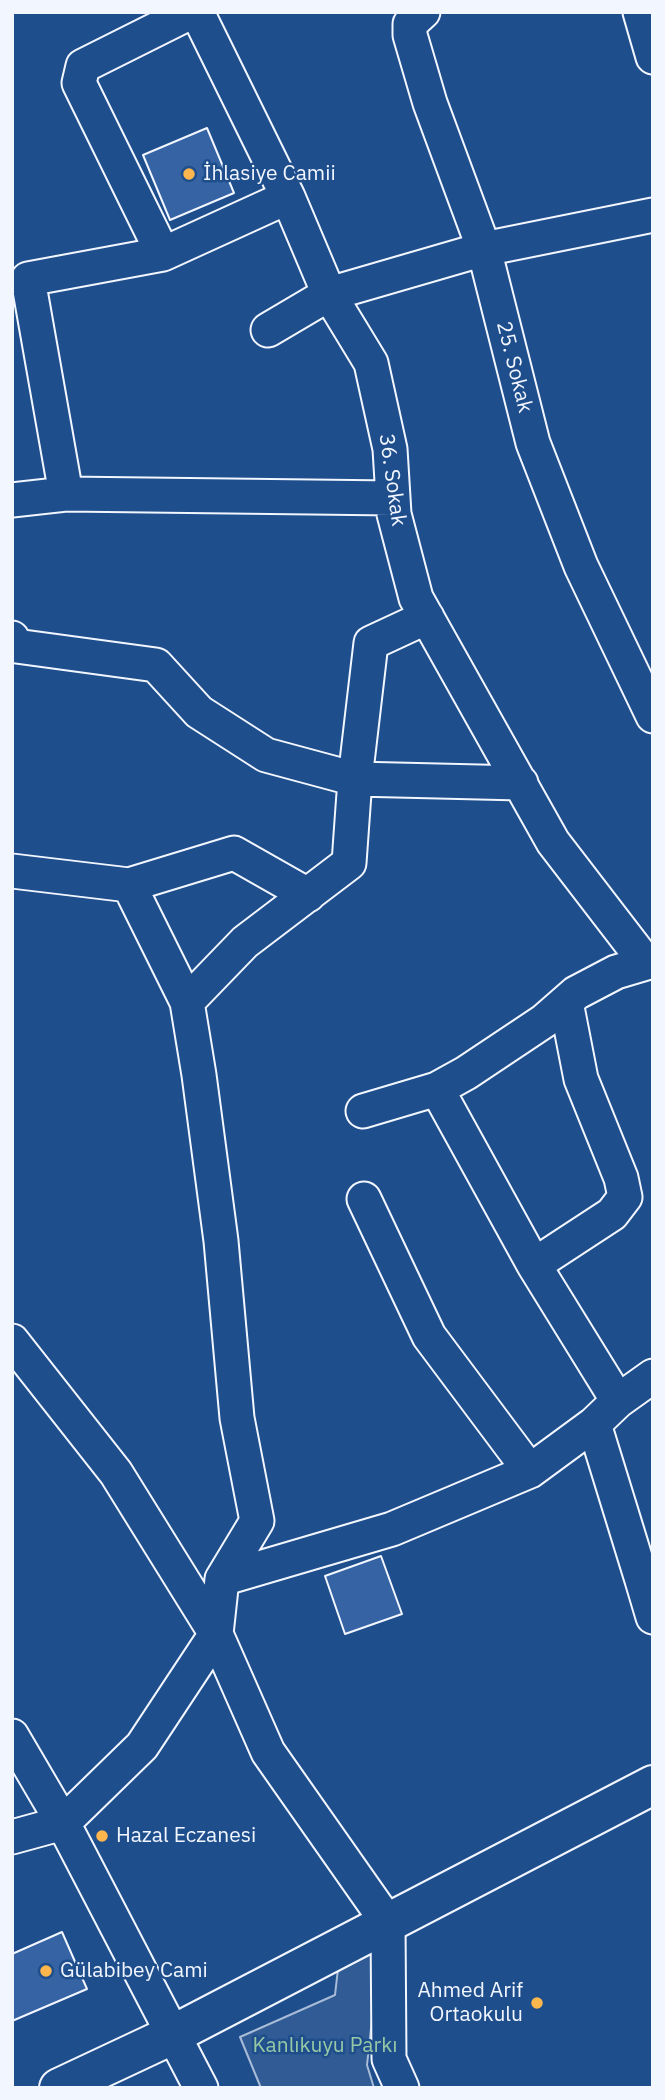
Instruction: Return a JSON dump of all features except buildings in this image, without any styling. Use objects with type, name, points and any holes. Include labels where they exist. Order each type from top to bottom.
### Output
[{"type":"main road","points":[[59,2088],[172,2035],[653,1785]]},
{"type":"street","points":[[163,254],[79,82],[83,66],[191,12]]},
{"type":"street","name":"36. Sokak","points":[[197,12],[288,197],[329,294],[371,363],[390,449],[394,514],[416,598],[553,842],[649,962]]},
{"type":"street","name":"25. Sokak","points":[[423,12],[410,24],[410,35],[430,103],[484,248],[533,443],[581,565],[653,716]]},
{"type":"street","points":[[640,12],[653,57]]},
{"type":"street","points":[[66,494],[20,281],[163,254],[288,197]]},
{"type":"street","points":[[268,330],[329,294],[484,248],[653,215]]},
{"type":"street","points":[[12,500],[66,494],[393,498]]},
{"type":"street","points":[[187,1002],[245,942],[349,863],[355,779],[371,643],[427,617]]},
{"type":"street","points":[[12,638],[16,646],[156,665],[199,712],[266,755],[355,779],[521,783]]},
{"type":"street","points":[[12,871],[129,885],[234,853],[308,894]]},
{"type":"street","points":[[12,1837],[62,1824],[142,1745],[216,1634],[222,1579],[257,1521],[237,1418],[221,1241],[187,1002],[129,885]]},
{"type":"street","points":[[363,1111],[437,1089],[544,1021],[576,993],[616,972],[649,962]]},
{"type":"street","points":[[534,1265],[612,1214],[625,1197],[621,1178],[581,1079],[566,1002]]},
{"type":"street","points":[[437,1089],[534,1265],[618,1401]]},
{"type":"street","points":[[364,1199],[429,1336],[530,1471]]},
{"type":"street","points":[[12,1340],[116,1473],[216,1634],[268,1752],[388,1923],[389,2059],[402,2088]]},
{"type":"street","points":[[222,1579],[392,1529],[530,1471],[653,1376]]},
{"type":"street","points":[[594,1424],[647,1580],[653,1616]]},
{"type":"street","points":[[12,1736],[62,1824],[201,2088]]},
{"type":"shaded area","name":"Kanlıkuyu Parkı","points":[[380,1946],[367,2065],[374,2088],[261,2088],[240,2037],[335,1995],[339,1960]]},
{"type":"place","name":"İhlasiye Camii","points":[[189,174]]},
{"type":"place","name":"Hazal Eczanesi","points":[[102,1836]]},
{"type":"place","name":"Gülabibey Cami","points":[[46,1971]]},
{"type":"place","name":"Ahmed Arif Ortaokulu","points":[[537,2003]]}]
